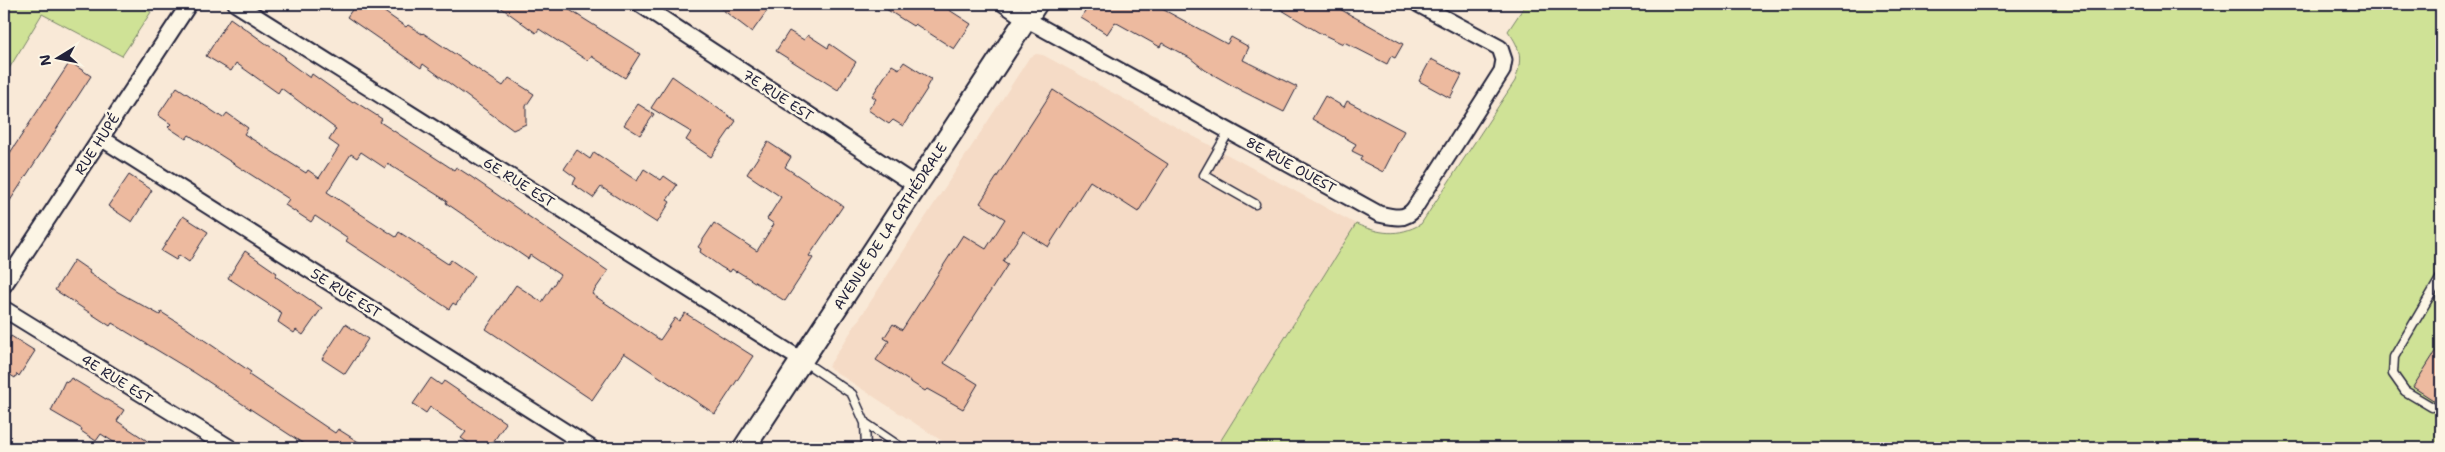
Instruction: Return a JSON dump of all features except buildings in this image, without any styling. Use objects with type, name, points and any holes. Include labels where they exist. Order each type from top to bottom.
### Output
[{"type":"street","name":"RUE HUPÉ","points":[[4,285],[189,4]]},
{"type":"street","name":"6E RUE EST","points":[[236,4],[803,361]]},
{"type":"street","name":"7E RUE EST","points":[[640,4],[916,186]]},
{"type":"street","name":"8E RUE OUEST","points":[[1004,4],[1031,11],[1229,131],[1379,214],[1403,217],[1414,209],[1502,71],[1504,60],[1500,48],[1418,4]]},
{"type":"street","name":"AVENUE DE LA CATHÉDRALE","points":[[744,448],[803,361],[1031,11]]},
{"type":"street","name":"5E RUE EST","points":[[101,138],[591,448]]},
{"type":"street","name":"4E RUE EST","points":[[4,309],[230,448]]},
{"type":"lane","points":[[1229,131],[1204,176],[1255,204]]},
{"type":"lane","points":[[2432,407],[2405,391],[2393,374],[2394,356],[2441,277]]},
{"type":"lane","points":[[803,361],[852,394],[865,423],[866,448]]},
{"type":"lane","points":[[865,423],[902,448]]},
{"type":"shaded area","points":[[1036,54],[1043,55],[1356,224],[1216,448],[953,448],[828,367],[1029,58]]},
{"type":"green space","points":[[4,4],[136,4],[151,12],[122,56],[42,14],[4,77]]},
{"type":"green space","points":[[1526,4],[2441,4],[2441,448],[1216,448],[1356,224],[1389,233],[1405,231],[1421,224],[1515,81],[1520,61],[1516,44],[1508,31]]}]
